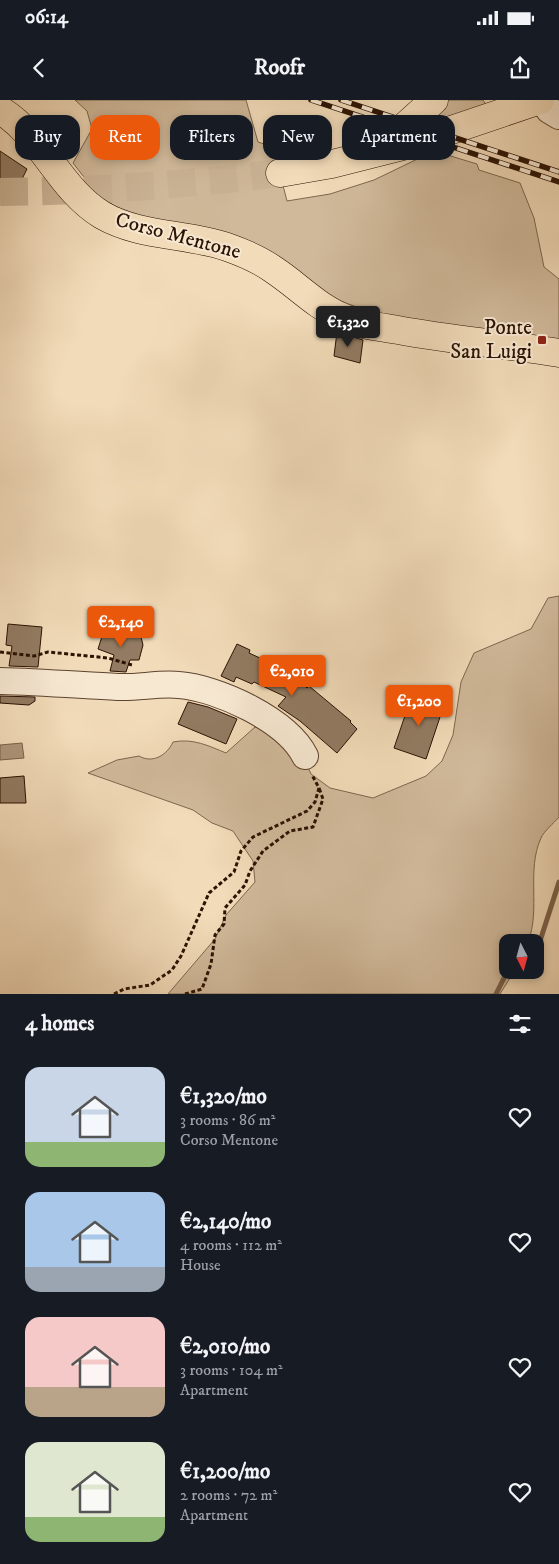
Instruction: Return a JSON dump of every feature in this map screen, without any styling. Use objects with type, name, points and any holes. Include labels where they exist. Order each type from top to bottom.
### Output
[{"type":"main road","points":[[419,115],[434,100]]},
{"type":"main road","points":[[455,125],[497,106],[541,100]]},
{"type":"main road","name":"Corso Mentone","points":[[0,110],[23,128],[69,188],[103,216],[128,226],[199,240],[255,258],[276,270],[319,304],[343,318],[424,335],[515,346],[559,354]]},
{"type":"main road","points":[[280,173],[346,160]]},
{"type":"street","points":[[541,100],[549,110],[559,116]]},
{"type":"street","points":[[0,681],[121,687],[142,684],[179,685],[201,688],[265,716],[287,731],[305,756]]},
{"type":"path","points":[[185,994],[202,989],[211,964],[215,934],[224,924],[225,908],[245,885],[250,870],[263,851],[290,831],[313,827],[324,799],[305,756]]},
{"type":"path","points":[[114,994],[124,989],[150,985],[172,970],[181,956],[209,894],[234,872],[241,851],[253,836],[307,811],[315,802],[319,788]]},
{"type":"shaded area","points":[[75,100],[246,100],[250,115],[170,115],[170,160],[253,160],[253,124],[258,142],[263,144],[263,160],[276,160],[287,201],[330,194],[374,180],[415,160],[455,160],[455,157],[477,164],[479,170],[520,183],[534,218],[544,267],[559,279],[559,341],[379,315],[329,297],[118,209],[94,190],[73,163],[75,160],[80,160],[80,150],[90,133],[90,160],[160,160],[160,115],[90,115],[90,122],[87,111]]},
{"type":"shaded area","points":[[441,100],[483,100],[487,106],[455,118],[455,115],[427,115]]},
{"type":"shaded area","points":[[559,596],[559,817],[542,835],[537,851],[534,864],[533,916],[530,934],[499,934],[499,979],[509,979],[500,994],[168,994],[215,939],[226,915],[255,882],[253,861],[233,831],[212,823],[193,810],[88,773],[117,760],[139,756],[154,759],[167,751],[173,742],[194,742],[226,753],[255,727],[267,728],[307,765],[311,774],[330,788],[373,798],[426,776],[442,761],[453,735],[461,682],[474,653],[531,629],[548,598]]},
{"type":"shaded area","points":[[22,743],[24,758],[0,760],[0,745]]},
{"type":"building","points":[[0,151],[27,169],[16,191],[0,180]]},
{"type":"building","points":[[337,332],[363,340],[360,363],[334,356]]},
{"type":"building","points":[[8,624],[42,627],[38,667],[9,666],[12,646],[6,645]]},
{"type":"building","points":[[105,627],[141,637],[143,645],[139,660],[130,660],[126,672],[110,671],[114,655],[98,649]]},
{"type":"building","points":[[237,644],[250,650],[249,653],[273,664],[275,660],[307,688],[309,686],[351,721],[357,729],[337,753],[300,721],[278,706],[286,697],[254,682],[252,684],[236,677],[234,682],[221,676]]},
{"type":"building","points":[[412,695],[444,705],[426,759],[394,748]]},
{"type":"building","points":[[0,696],[35,697],[35,701],[29,705],[0,703]]},
{"type":"building","points":[[188,702],[208,707],[237,719],[226,744],[178,724]]},
{"type":"building","points":[[24,776],[26,803],[0,803],[0,778]]},
{"type":"waterway","points":[[542,934],[559,882]]},
{"type":"waterway","points":[[496,994],[504,979]]},
{"type":"tunnel","points":[[0,192],[140,187],[280,173]]},
{"type":"railway","points":[[311,100],[559,182]]},
{"type":"railway","points":[[341,100],[559,172]]},
{"type":"place","name":"Ponte San Luigi","points":[[542,340]]}]
